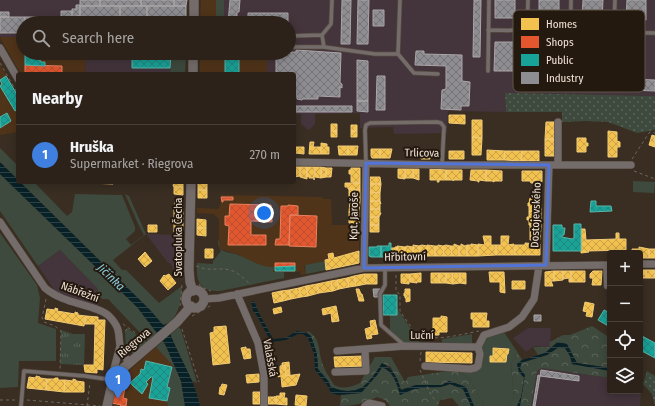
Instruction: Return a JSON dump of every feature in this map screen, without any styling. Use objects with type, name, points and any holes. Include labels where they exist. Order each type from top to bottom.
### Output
[{"type":"street","points":[[194,0],[194,16]]},
{"type":"street","points":[[0,48],[16,76]]},
{"type":"street","points":[[193,60],[193,72]]},
{"type":"street","points":[[558,122],[558,165]]},
{"type":"street","name":"Trlicova","points":[[296,162],[549,166],[631,165]]},
{"type":"street","name":"Kpt. Jaroše","points":[[364,268],[366,163]]},
{"type":"street","name":"Dostojevského","points":[[542,266],[549,166]]},
{"type":"street","name":"Svatopluka Čecha","points":[[190,184],[189,270],[190,282],[193,291]]},
{"type":"street","name":"Nábřežní","points":[[0,222],[45,288],[52,294],[61,298],[98,310],[108,315],[115,323],[125,344],[122,353],[130,362]]},
{"type":"street","points":[[643,264],[655,264]]},
{"type":"street","name":"Hřbitovní","points":[[204,299],[219,298],[364,268],[607,265]]},
{"type":"street","points":[[422,365],[475,368],[479,363],[478,347],[484,335],[509,326],[522,317],[534,299],[542,266]]},
{"type":"street","points":[[193,291],[201,293],[204,299],[200,306],[195,308],[187,303],[189,293],[193,291]]},
{"type":"street","name":"Valašská","points":[[237,294],[258,343],[264,374],[264,406]]},
{"type":"street","name":"Riegrova","points":[[107,406],[113,380],[121,370],[177,322],[191,306]]},
{"type":"street","points":[[113,380],[114,369],[125,344]]},
{"type":"street","name":"Luční","points":[[336,351],[405,346],[478,347]]},
{"type":"street","points":[[335,372],[366,371],[365,349]]},
{"type":"street","points":[[365,406],[369,403],[382,406]]},
{"type":"lane","points":[[324,47],[322,35],[331,24],[332,0]]},
{"type":"lane","points":[[400,0],[398,54],[414,72],[438,74]]},
{"type":"lane","points":[[488,0],[488,71]]},
{"type":"lane","points":[[528,0],[528,10]]},
{"type":"lane","points":[[571,0],[571,10]]},
{"type":"lane","points":[[615,0],[615,10]]},
{"type":"lane","points":[[488,30],[513,31]]},
{"type":"lane","points":[[645,33],[655,33]]},
{"type":"lane","points":[[296,36],[322,35]]},
{"type":"lane","points":[[296,47],[324,47],[375,54],[398,54]]},
{"type":"lane","points":[[366,163],[365,130],[366,126],[370,123],[436,122],[441,123],[444,127],[442,165]]},
{"type":"lane","points":[[385,268],[385,285],[380,294],[381,325],[405,346]]},
{"type":"lane","points":[[606,287],[607,276]]},
{"type":"lane","points":[[21,406],[24,371],[113,380]]},
{"type":"path","points":[[0,62],[16,90]]},
{"type":"path","points":[[631,165],[631,171],[655,179]]},
{"type":"path","points":[[196,271],[196,264],[206,270],[227,269],[234,271],[252,286]]},
{"type":"path","points":[[398,273],[396,273],[396,292],[400,294],[400,311],[422,344],[422,365],[420,372],[431,395],[440,406]]},
{"type":"path","points":[[198,282],[201,287],[214,292]]},
{"type":"path","points":[[46,299],[42,318],[44,322],[55,326],[61,331],[59,374]]},
{"type":"path","points":[[190,318],[215,304]]},
{"type":"path","points":[[118,321],[129,327],[150,344]]},
{"type":"path","points":[[177,322],[182,329],[199,382]]},
{"type":"path","points":[[125,332],[125,330],[129,327]]},
{"type":"path","points":[[417,336],[437,338],[482,331]]},
{"type":"path","points":[[125,344],[150,344]]},
{"type":"path","points":[[87,405],[90,377]]},
{"type":"path","points":[[0,400],[22,400],[100,406]]},
{"type":"highlighted area","points":[[366,163],[549,165],[546,265],[364,268]]},
{"type":"shaded area","points":[[0,0],[187,0],[186,16],[16,16],[16,37],[0,37]]},
{"type":"shaded area","points":[[201,0],[224,0],[224,16],[200,16]]},
{"type":"shaded area","points":[[224,0],[655,0],[655,96],[505,93],[506,112],[448,111],[447,133],[394,134],[393,127],[360,128],[360,113],[315,114],[315,124],[309,130],[301,124],[301,114],[296,114],[296,72],[267,72],[267,60],[296,60],[296,16],[224,16]]},
{"type":"shaded area","points":[[4,36],[16,37],[16,60],[86,60],[85,72],[20,72],[0,38]]},
{"type":"shaded area","points":[[86,60],[171,60],[170,72],[85,72]]},
{"type":"shaded area","points":[[200,60],[267,60],[267,72],[200,72]]},
{"type":"shaded area","points":[[0,65],[16,93],[16,132],[0,135]]},
{"type":"shaded area","points":[[221,195],[322,197],[323,199],[331,199],[332,225],[359,225],[359,251],[334,258],[333,253],[328,254],[329,259],[325,261],[304,266],[306,274],[301,275],[300,271],[273,272],[274,267],[267,267],[251,262],[239,255],[221,249],[219,244],[219,219],[214,214],[197,213],[197,208],[218,209],[220,206]]},
{"type":"shaded area","points":[[146,234],[183,235],[182,281],[170,263],[168,263]]},
{"type":"shaded area","points":[[60,250],[97,288],[98,306],[65,296],[55,291],[38,266]]},
{"type":"shaded area","points":[[528,328],[551,328],[550,347],[534,346],[526,352],[513,338]]},
{"type":"shaded area","points":[[156,347],[175,367],[185,406],[112,406],[118,381]]},
{"type":"shaded area","points":[[542,368],[607,378],[607,394],[641,394],[640,406],[531,406],[537,371]]},
{"type":"green space","points":[[216,0],[224,0],[224,16],[216,16]]},
{"type":"green space","points":[[171,60],[186,60],[185,72],[170,72]]},
{"type":"green space","points":[[505,93],[655,96],[655,130],[637,133],[608,122],[562,122],[562,112],[506,112]]},
{"type":"green space","points":[[0,148],[16,164],[16,178],[0,162]]},
{"type":"green space","points":[[0,174],[137,307],[157,333],[148,341],[108,299],[102,299],[99,296],[97,288],[60,250],[38,266],[0,211]]},
{"type":"green space","points":[[633,181],[655,182],[654,193],[633,192]]},
{"type":"green space","points":[[22,184],[36,184],[67,216],[72,212],[75,194],[122,195],[135,227],[135,231],[126,239],[131,245],[144,235],[125,194],[129,196],[146,234],[113,260],[122,270],[126,270],[159,303],[182,286],[181,297],[176,315],[168,323],[163,325],[150,310]]},
{"type":"green space","points":[[0,233],[37,285],[40,298],[38,323],[56,329],[56,361],[19,361],[18,387],[0,388]]},
{"type":"green space","points":[[218,239],[222,250],[238,255],[260,265],[274,267],[273,272],[284,272],[284,278],[220,291],[213,291],[203,287],[198,280],[197,263],[213,264],[213,261],[221,251],[218,244]]},
{"type":"green space","points":[[325,261],[326,270],[306,274],[305,265]]},
{"type":"green space","points":[[397,308],[421,344],[405,343],[390,334],[390,315],[397,315]]},
{"type":"green space","points":[[592,326],[607,336],[607,368],[577,363],[566,344],[557,342],[545,353],[538,355],[533,347],[550,347],[550,342],[563,335],[570,335]]},
{"type":"green space","points":[[179,327],[197,383],[192,381],[170,335]]},
{"type":"green space","points":[[127,328],[147,342],[134,354],[126,349],[125,331]]},
{"type":"green space","points":[[61,330],[73,334],[85,334],[84,365],[60,364]]},
{"type":"green space","points":[[308,331],[317,341],[324,368],[334,385],[337,387],[354,386],[360,383],[365,374],[369,373],[368,369],[375,357],[391,357],[405,382],[408,377],[455,370],[470,379],[484,406],[474,406],[466,387],[449,381],[442,385],[416,385],[400,390],[391,367],[382,363],[364,386],[352,391],[338,390],[330,386],[329,382],[318,369],[317,354],[311,336],[307,333]]},
{"type":"green space","points":[[504,332],[518,353],[511,364],[514,398],[509,406],[484,406],[470,379],[455,370],[474,370],[481,354],[482,345],[486,338]]},
{"type":"green space","points":[[472,334],[472,345],[442,344],[442,339]]},
{"type":"green space","points":[[163,341],[181,381],[185,406],[168,406],[167,401],[170,388],[167,387],[172,367],[174,367],[156,347]]},
{"type":"green space","points":[[559,347],[565,348],[570,356],[572,364],[607,370],[607,378],[542,368],[537,371],[531,406],[520,406],[524,380],[521,397],[517,406],[509,406],[514,398],[511,364],[518,353],[522,360],[517,364],[519,371],[525,375],[520,369],[521,364],[547,355]]},
{"type":"green space","points":[[382,367],[392,375],[400,395],[415,389],[441,387],[450,384],[463,389],[471,406],[459,406],[452,398],[440,400],[438,406],[390,406],[385,400],[377,397],[359,404],[340,406],[341,395],[361,393],[378,374]]},
{"type":"green space","points":[[647,371],[655,376],[655,406],[652,394],[643,384]]},
{"type":"water","name":"Jičínka","points":[[0,162],[16,178],[16,184],[22,184],[150,310],[163,325],[167,324],[170,334],[189,374],[200,406],[185,406],[181,381],[166,346],[163,341],[154,336],[157,333],[137,307],[0,174]]},
{"type":"water","points":[[254,301],[273,339],[285,338],[297,331],[307,333],[311,336],[317,354],[318,369],[329,382],[330,386],[338,390],[352,391],[364,386],[382,363],[394,374],[401,390],[416,385],[442,385],[449,381],[466,387],[474,406],[471,406],[463,389],[450,384],[440,387],[415,389],[400,395],[392,375],[382,367],[378,374],[361,393],[338,395],[331,393],[327,385],[315,370],[314,354],[308,338],[303,334],[298,334],[286,340],[271,342],[253,311],[251,302]]},
{"type":"water","points":[[558,342],[567,344],[577,363],[607,368],[607,370],[572,364],[570,356],[565,348],[559,347],[547,355],[521,364],[520,369],[525,375],[520,406],[517,406],[521,397],[524,378],[519,372],[517,364],[522,360],[545,353]]},
{"type":"building: Homes","points":[[449,115],[465,115],[465,124],[449,123]]},
{"type":"building: Homes","points":[[472,120],[482,120],[482,138],[472,137]]},
{"type":"building: Homes","points":[[546,122],[555,122],[555,139],[545,139]]},
{"type":"building: Homes","points":[[331,124],[337,124],[337,131],[331,131]]},
{"type":"building: Homes","points":[[351,125],[357,125],[357,131],[351,131]]},
{"type":"building: Homes","points":[[331,131],[337,131],[337,137],[331,137]]},
{"type":"building: Homes","points":[[351,131],[357,131],[357,137],[351,137]]},
{"type":"building: Homes","points":[[608,131],[617,132],[617,141],[620,142],[620,147],[617,147],[617,157],[608,157]]},
{"type":"building: Homes","points":[[652,135],[655,136],[655,147],[649,145]]},
{"type":"building: Homes","points":[[472,137],[482,138],[481,155],[472,155]]},
{"type":"building: Homes","points":[[577,138],[586,138],[586,143],[588,143],[588,146],[586,146],[586,152],[577,152]]},
{"type":"building: Homes","points":[[545,139],[555,139],[555,156],[545,156]]},
{"type":"building: Homes","points":[[310,142],[314,142],[313,147],[321,147],[321,154],[309,154]]},
{"type":"building: Homes","points":[[321,143],[327,144],[327,147],[329,147],[329,154],[321,154]]},
{"type":"building: Homes","points":[[338,146],[348,146],[348,155],[339,155]]},
{"type":"building: Homes","points":[[348,146],[358,146],[357,155],[348,155]]},
{"type":"building: Homes","points":[[296,147],[304,147],[304,154],[296,153]]},
{"type":"building: Homes","points":[[371,149],[380,149],[380,158],[372,158]]},
{"type":"building: Homes","points":[[380,149],[392,149],[390,158],[380,158]]},
{"type":"building: Homes","points":[[421,150],[430,151],[430,159],[421,159]]},
{"type":"building: Homes","points":[[487,150],[505,151],[504,160],[487,160]]},
{"type":"building: Homes","points":[[449,151],[464,151],[464,159],[449,159]]},
{"type":"building: Homes","points":[[505,151],[522,151],[521,161],[504,160]]},
{"type":"building: Homes","points":[[522,151],[539,151],[539,161],[521,161]]},
{"type":"building: Homes","points":[[296,167],[300,167],[300,176],[296,177]]},
{"type":"building: Homes","points":[[300,167],[307,167],[307,179],[300,177]]},
{"type":"building: Homes","points":[[307,167],[315,167],[314,180],[314,178],[309,178],[309,176],[307,177]]},
{"type":"building: Homes","points":[[315,167],[321,167],[321,178],[315,177]]},
{"type":"building: Homes","points":[[321,167],[326,168],[326,177],[321,178]]},
{"type":"building: Homes","points":[[326,168],[332,168],[331,177],[326,177]]},
{"type":"building: Homes","points":[[351,168],[360,168],[360,183],[351,182],[351,174],[349,174],[349,170],[351,170]]},
{"type":"building: Homes","points":[[398,169],[405,169],[405,179],[398,178]]},
{"type":"building: Homes","points":[[405,169],[413,169],[413,178],[405,178]]},
{"type":"building: Homes","points":[[413,169],[419,169],[419,180],[413,178]]},
{"type":"building: Homes","points":[[430,169],[446,170],[446,180],[439,180],[439,182],[437,182],[438,180],[430,180]]},
{"type":"building: Homes","points":[[446,170],[462,170],[462,180],[446,180]]},
{"type":"building: Homes","points":[[471,170],[486,170],[486,181],[479,180],[478,182],[470,180]]},
{"type":"building: Homes","points":[[486,170],[502,171],[502,181],[486,181]]},
{"type":"building: Homes","points":[[522,171],[542,171],[542,182],[533,181],[533,183],[531,183],[530,181],[522,181]]},
{"type":"building: Homes","points":[[370,177],[380,177],[381,184],[370,184]]},
{"type":"building: Homes","points":[[345,183],[360,183],[360,190],[348,189],[348,187],[345,187]]},
{"type":"building: Homes","points":[[174,184],[183,184],[183,187],[173,186]]},
{"type":"building: Homes","points":[[198,184],[207,184],[207,190],[198,190]]},
{"type":"building: Homes","points":[[370,184],[381,184],[380,193],[370,192]]},
{"type":"building: Homes","points":[[174,187],[183,187],[183,195],[174,194]]},
{"type":"building: Homes","points":[[349,189],[360,190],[360,201],[349,201]]},
{"type":"building: Homes","points":[[198,190],[207,190],[207,198],[198,198]]},
{"type":"building: Homes","points":[[370,192],[380,193],[380,201],[370,201]]},
{"type":"building: Homes","points":[[541,197],[541,211],[529,211],[528,203],[530,198]]},
{"type":"building: Homes","points":[[175,200],[183,200],[183,208],[174,208]]},
{"type":"building: Homes","points":[[350,201],[360,201],[359,212],[349,212]]},
{"type":"building: Homes","points":[[370,201],[380,201],[380,209],[370,209]]},
{"type":"building: Homes","points":[[174,208],[183,208],[183,216],[174,216]]},
{"type":"building: Homes","points":[[370,209],[380,209],[381,213],[379,217],[370,217]]},
{"type":"building: Homes","points":[[529,211],[541,211],[541,226],[529,225],[529,220],[527,220],[527,217],[529,217]]},
{"type":"building: Homes","points":[[349,212],[359,212],[359,223],[349,223]]},
{"type":"building: Homes","points":[[174,216],[183,216],[183,224],[174,224]]},
{"type":"building: Homes","points":[[370,217],[379,217],[379,225],[370,225]]},
{"type":"building: Homes","points":[[197,219],[206,220],[206,228],[197,228]]},
{"type":"building: Homes","points":[[174,224],[183,224],[183,232],[174,232]]},
{"type":"building: Homes","points":[[148,225],[157,225],[157,232],[148,232]]},
{"type":"building: Homes","points":[[370,225],[379,225],[379,232],[370,232]]},
{"type":"building: Homes","points":[[530,225],[541,226],[540,240],[530,240]]},
{"type":"building: Homes","points":[[197,228],[206,228],[206,236],[197,235]]},
{"type":"building: Homes","points":[[581,229],[585,229],[586,240],[616,239],[616,233],[619,233],[619,239],[626,239],[626,250],[588,251],[589,252],[581,253]]},
{"type":"building: Homes","points":[[483,236],[491,236],[491,245],[496,245],[496,255],[478,256],[478,244],[485,245]]},
{"type":"building: Homes","points":[[501,236],[509,236],[508,245],[514,244],[515,255],[496,255],[496,245],[501,245]]},
{"type":"building: Homes","points":[[525,243],[540,244],[540,255],[515,255],[515,245],[525,245]]},
{"type":"building: Homes","points":[[454,244],[459,246],[459,256],[452,256],[451,246],[454,246]]},
{"type":"building: Homes","points":[[461,244],[465,246],[467,245],[467,256],[459,256],[459,246],[461,246]]},
{"type":"building: Homes","points":[[413,245],[419,246],[420,257],[413,257]]},
{"type":"building: Homes","points":[[427,245],[435,246],[435,256],[428,256]]},
{"type":"building: Homes","points":[[467,245],[478,245],[478,256],[467,256]]},
{"type":"building: Homes","points":[[397,246],[405,247],[405,257],[397,257]]},
{"type":"building: Homes","points":[[419,246],[427,246],[428,256],[420,257]]},
{"type":"building: Homes","points":[[435,246],[443,246],[444,256],[435,256]]},
{"type":"building: Homes","points":[[443,246],[451,246],[452,256],[444,256]]},
{"type":"building: Homes","points":[[397,247],[397,257],[391,257],[391,248]]},
{"type":"building: Homes","points":[[405,247],[413,247],[413,257],[405,257]]},
{"type":"building: Homes","points":[[639,247],[649,249],[649,258],[643,258],[643,250],[632,250],[639,249]]},
{"type":"building: Homes","points":[[205,249],[213,249],[213,258],[205,258]]},
{"type":"building: Homes","points":[[649,249],[655,249],[655,258],[649,258]]},
{"type":"building: Homes","points":[[359,251],[359,263],[326,270],[325,260],[329,259],[328,254],[333,253],[334,258]]},
{"type":"building: Homes","points":[[145,252],[152,261],[145,267],[138,259]]},
{"type":"building: Homes","points":[[643,270],[646,270],[646,278],[643,278]]},
{"type":"building: Homes","points":[[646,270],[655,270],[655,278],[646,278]]},
{"type":"building: Homes","points":[[554,271],[554,281],[551,281],[553,286],[545,286],[545,272]]},
{"type":"building: Homes","points":[[554,271],[563,271],[563,280],[554,281]]},
{"type":"building: Homes","points":[[563,271],[571,271],[571,282],[569,282],[569,278],[563,279]]},
{"type":"building: Homes","points":[[571,271],[585,271],[585,282],[571,282]]},
{"type":"building: Homes","points":[[593,271],[602,271],[601,285],[592,285],[593,278],[590,278],[590,274]]},
{"type":"building: Homes","points":[[489,272],[504,272],[505,293],[500,292],[500,282],[490,282]]},
{"type":"building: Homes","points":[[421,273],[421,282],[410,282],[410,274]]},
{"type":"building: Homes","points":[[431,273],[439,273],[439,283],[431,283]]},
{"type":"building: Homes","points":[[439,273],[446,273],[446,283],[439,283]]},
{"type":"building: Homes","points":[[446,273],[452,273],[453,284],[446,283]]},
{"type":"building: Homes","points":[[452,273],[460,273],[460,283],[453,284]]},
{"type":"building: Homes","points":[[460,273],[466,273],[466,284],[460,283]]},
{"type":"building: Homes","points":[[169,274],[176,283],[168,290],[160,281],[164,275]]},
{"type":"building: Homes","points":[[364,274],[366,284],[356,286],[354,276]]},
{"type":"building: Homes","points":[[364,274],[377,274],[377,284],[366,284]]},
{"type":"building: Homes","points":[[401,274],[410,274],[409,284],[401,283]]},
{"type":"building: Homes","points":[[354,276],[356,286],[349,287],[347,278]]},
{"type":"building: Homes","points":[[347,278],[349,287],[339,289],[337,280]]},
{"type":"building: Homes","points":[[337,280],[339,289],[333,291],[331,281]]},
{"type":"building: Homes","points":[[331,281],[333,291],[319,293],[317,284]]},
{"type":"building: Homes","points":[[512,281],[525,281],[525,289],[512,289]]},
{"type":"building: Homes","points":[[317,284],[319,293],[308,296],[306,286]]},
{"type":"building: Homes","points":[[306,286],[308,296],[301,297],[299,288]]},
{"type":"building: Homes","points":[[299,288],[301,297],[291,299],[289,290]]},
{"type":"building: Homes","points":[[356,289],[359,289],[364,301],[359,301]]},
{"type":"building: Homes","points":[[405,289],[410,289],[410,301],[406,302],[406,298],[404,296]]},
{"type":"building: Homes","points":[[289,290],[291,299],[283,301],[281,291]]},
{"type":"building: Homes","points":[[281,291],[283,301],[274,303],[272,293]]},
{"type":"building: Homes","points":[[585,302],[594,304],[592,317],[586,316],[587,312],[583,311]]},
{"type":"building: Homes","points":[[336,306],[339,321],[332,322],[331,313],[323,315],[322,309]]},
{"type":"building: Homes","points":[[281,307],[282,312],[274,314],[273,309]]},
{"type":"building: Homes","points":[[55,308],[58,309],[57,311],[75,314],[75,312],[78,313],[78,315],[86,316],[84,326],[45,319],[47,309],[55,310]]},
{"type":"building: Homes","points":[[471,313],[487,313],[486,321],[489,321],[489,327],[473,327]]},
{"type":"building: Homes","points":[[86,316],[98,317],[98,320],[105,320],[103,370],[97,369],[97,373],[85,372],[84,365],[94,365],[95,324],[85,324]]},
{"type":"building: Homes","points":[[441,316],[447,317],[447,332],[439,332],[439,335],[433,335],[433,318],[441,318]]},
{"type":"building: Homes","points":[[375,320],[378,334],[371,335],[372,338],[367,339],[365,329],[371,327],[370,321]]},
{"type":"building: Homes","points":[[226,326],[230,363],[213,365],[210,333],[214,332],[214,327]]},
{"type":"building: Homes","points":[[246,347],[246,349],[250,349],[251,358],[244,359],[241,348]]},
{"type":"building: Homes","points":[[493,348],[509,349],[506,362],[490,362],[490,356],[493,356]]},
{"type":"building: Homes","points":[[426,352],[472,353],[472,363],[426,362]]},
{"type":"building: Homes","points":[[364,356],[364,366],[335,367],[334,357]]},
{"type":"building: Homes","points":[[289,362],[290,375],[286,376],[285,365],[282,366],[282,363]]},
{"type":"building: Homes","points":[[285,365],[286,376],[300,374],[296,385],[282,387],[281,376],[278,377],[278,374],[280,373],[280,366]]},
{"type":"building: Homes","points":[[259,374],[259,382],[247,383],[246,375]]},
{"type":"building: Homes","points":[[36,376],[47,379],[46,390],[27,388],[29,377],[36,378]]},
{"type":"building: Homes","points":[[58,378],[58,380],[65,380],[64,392],[46,390],[47,379]]},
{"type":"building: Homes","points":[[73,379],[84,382],[84,392],[64,392],[65,380],[73,381]]},
{"type":"building: Homes","points":[[222,384],[227,385],[224,395],[219,394]]},
{"type":"building: Homes","points":[[253,392],[260,392],[260,404],[253,404]]},
{"type":"building: Homes","points":[[280,393],[285,393],[284,398],[287,398],[287,405],[276,404],[276,396],[280,396]]},
{"type":"building: Homes","points":[[296,395],[307,396],[306,406],[295,405]]},
{"type":"building: Homes","points":[[275,396],[276,404],[268,404],[268,397]]},
{"type":"building: Shops","points":[[25,65],[62,66],[62,72],[25,72]]},
{"type":"building: Shops","points":[[221,197],[233,197],[233,200],[223,200],[222,202]]},
{"type":"building: Shops","points":[[230,204],[271,205],[270,216],[272,216],[272,222],[251,221],[251,235],[266,235],[266,245],[228,245],[229,226],[225,225],[225,216],[229,216]]},
{"type":"building: Shops","points":[[281,206],[298,206],[298,215],[290,215],[289,245],[275,245],[276,239],[280,239]]},
{"type":"building: Shops","points":[[290,215],[317,216],[316,247],[289,246]]},
{"type":"building: Shops","points":[[275,263],[295,263],[295,266],[275,267]]},
{"type":"building: Shops","points":[[116,386],[125,388],[123,398],[127,399],[126,406],[120,406],[121,405],[112,403]]},
{"type":"building: Public","points":[[25,60],[39,60],[41,62],[45,62],[45,66],[25,65]]},
{"type":"building: Public","points":[[132,60],[171,60],[170,68],[132,68]]},
{"type":"building: Public","points":[[225,60],[239,60],[239,72],[225,72]]},
{"type":"building: Public","points":[[6,76],[16,93],[15,111],[0,86],[2,84],[0,80]]},
{"type":"building: Public","points":[[7,113],[11,121],[0,128],[0,117]]},
{"type":"building: Public","points":[[591,201],[596,201],[596,206],[611,206],[612,211],[590,212]]},
{"type":"building: Public","points":[[574,224],[581,224],[581,251],[553,251],[553,225],[562,225],[562,228],[565,228],[564,235],[562,235],[562,237],[572,239],[574,238]]},
{"type":"building: Public","points":[[389,243],[391,243],[391,257],[381,257],[381,246],[389,246]]},
{"type":"building: Public","points":[[381,246],[381,257],[369,256],[369,247]]},
{"type":"building: Public","points":[[295,266],[295,271],[275,271],[275,267]]},
{"type":"building: Public","points":[[383,295],[397,295],[397,315],[383,315]]},
{"type":"building: Public","points":[[604,310],[607,312],[607,325],[598,320]]},
{"type":"building: Public","points":[[643,337],[655,343],[655,358],[643,352]]},
{"type":"building: Public","points":[[146,361],[172,367],[167,387],[170,388],[167,401],[149,398],[153,377],[146,382],[148,384],[142,394],[130,383],[140,374],[141,369],[144,370]]},
{"type":"building: Industry","points":[[80,0],[100,0],[100,6],[80,6],[80,16],[72,16],[72,9],[76,9],[76,5],[80,5]]},
{"type":"building: Industry","points":[[100,0],[141,0],[141,6],[100,6]]},
{"type":"building: Industry","points":[[141,0],[174,0],[174,6],[141,6]]},
{"type":"building: Industry","points":[[174,0],[187,0],[186,6],[174,6]]},
{"type":"building: Industry","points":[[230,0],[240,0],[239,12],[237,12],[237,16],[229,16]]},
{"type":"building: Industry","points":[[342,0],[351,0],[350,44],[341,44]]},
{"type":"building: Industry","points":[[358,0],[369,0],[368,44],[357,44]]},
{"type":"building: Industry","points":[[474,0],[481,0],[480,57],[473,57]]},
{"type":"building: Industry","points":[[495,0],[515,0],[513,18],[495,18]]},
{"type":"building: Industry","points":[[539,0],[559,0],[559,10],[539,10]]},
{"type":"building: Industry","points":[[583,0],[603,0],[602,10],[582,10]]},
{"type":"building: Industry","points":[[627,0],[646,0],[646,20],[645,10],[626,10]]},
{"type":"building: Industry","points":[[80,6],[120,6],[120,16],[80,16]]},
{"type":"building: Industry","points":[[120,6],[147,6],[147,16],[120,16]]},
{"type":"building: Industry","points":[[147,6],[186,6],[186,16],[147,16]]},
{"type":"building: Industry","points":[[373,10],[384,10],[384,26],[373,26]]},
{"type":"building: Industry","points":[[61,11],[72,11],[72,16],[61,16]]},
{"type":"building: Industry","points":[[0,12],[9,12],[9,17],[0,17]]},
{"type":"building: Industry","points":[[248,13],[288,13],[288,16],[248,16]]},
{"type":"building: Industry","points":[[0,17],[16,17],[16,33],[0,33]]},
{"type":"building: Industry","points":[[495,42],[513,42],[513,71],[494,71]]},
{"type":"building: Industry","points":[[296,50],[341,53],[340,83],[342,84],[342,88],[340,87],[340,97],[318,96],[318,99],[297,99],[296,72],[276,72],[276,60],[296,60]]},
{"type":"building: Industry","points":[[416,51],[424,51],[424,54],[462,55],[462,81],[470,82],[469,106],[461,106],[461,110],[441,109],[442,90],[446,89],[446,66],[415,65]]},
{"type":"building: Industry","points":[[357,60],[368,61],[368,101],[357,101]]},
{"type":"building: Industry","points":[[377,76],[385,76],[385,110],[376,110]]},
{"type":"building: Industry","points":[[645,80],[655,80],[655,91],[645,91]]},
{"type":"building: Industry","points":[[357,101],[368,101],[368,112],[357,111]]},
{"type":"building: Industry","points":[[296,106],[352,106],[352,112],[296,112]]},
{"type":"building: Industry","points":[[373,289],[380,289],[378,297],[374,297]]},
{"type":"building: Industry","points":[[534,315],[541,315],[541,321],[534,321]]},
{"type":"building: Industry","points":[[541,370],[579,376],[579,381],[540,376]]},
{"type":"building: Industry","points":[[538,375],[540,376],[535,406],[533,406]]},
{"type":"place","name":"Hruška","points":[[118,399]]}]
